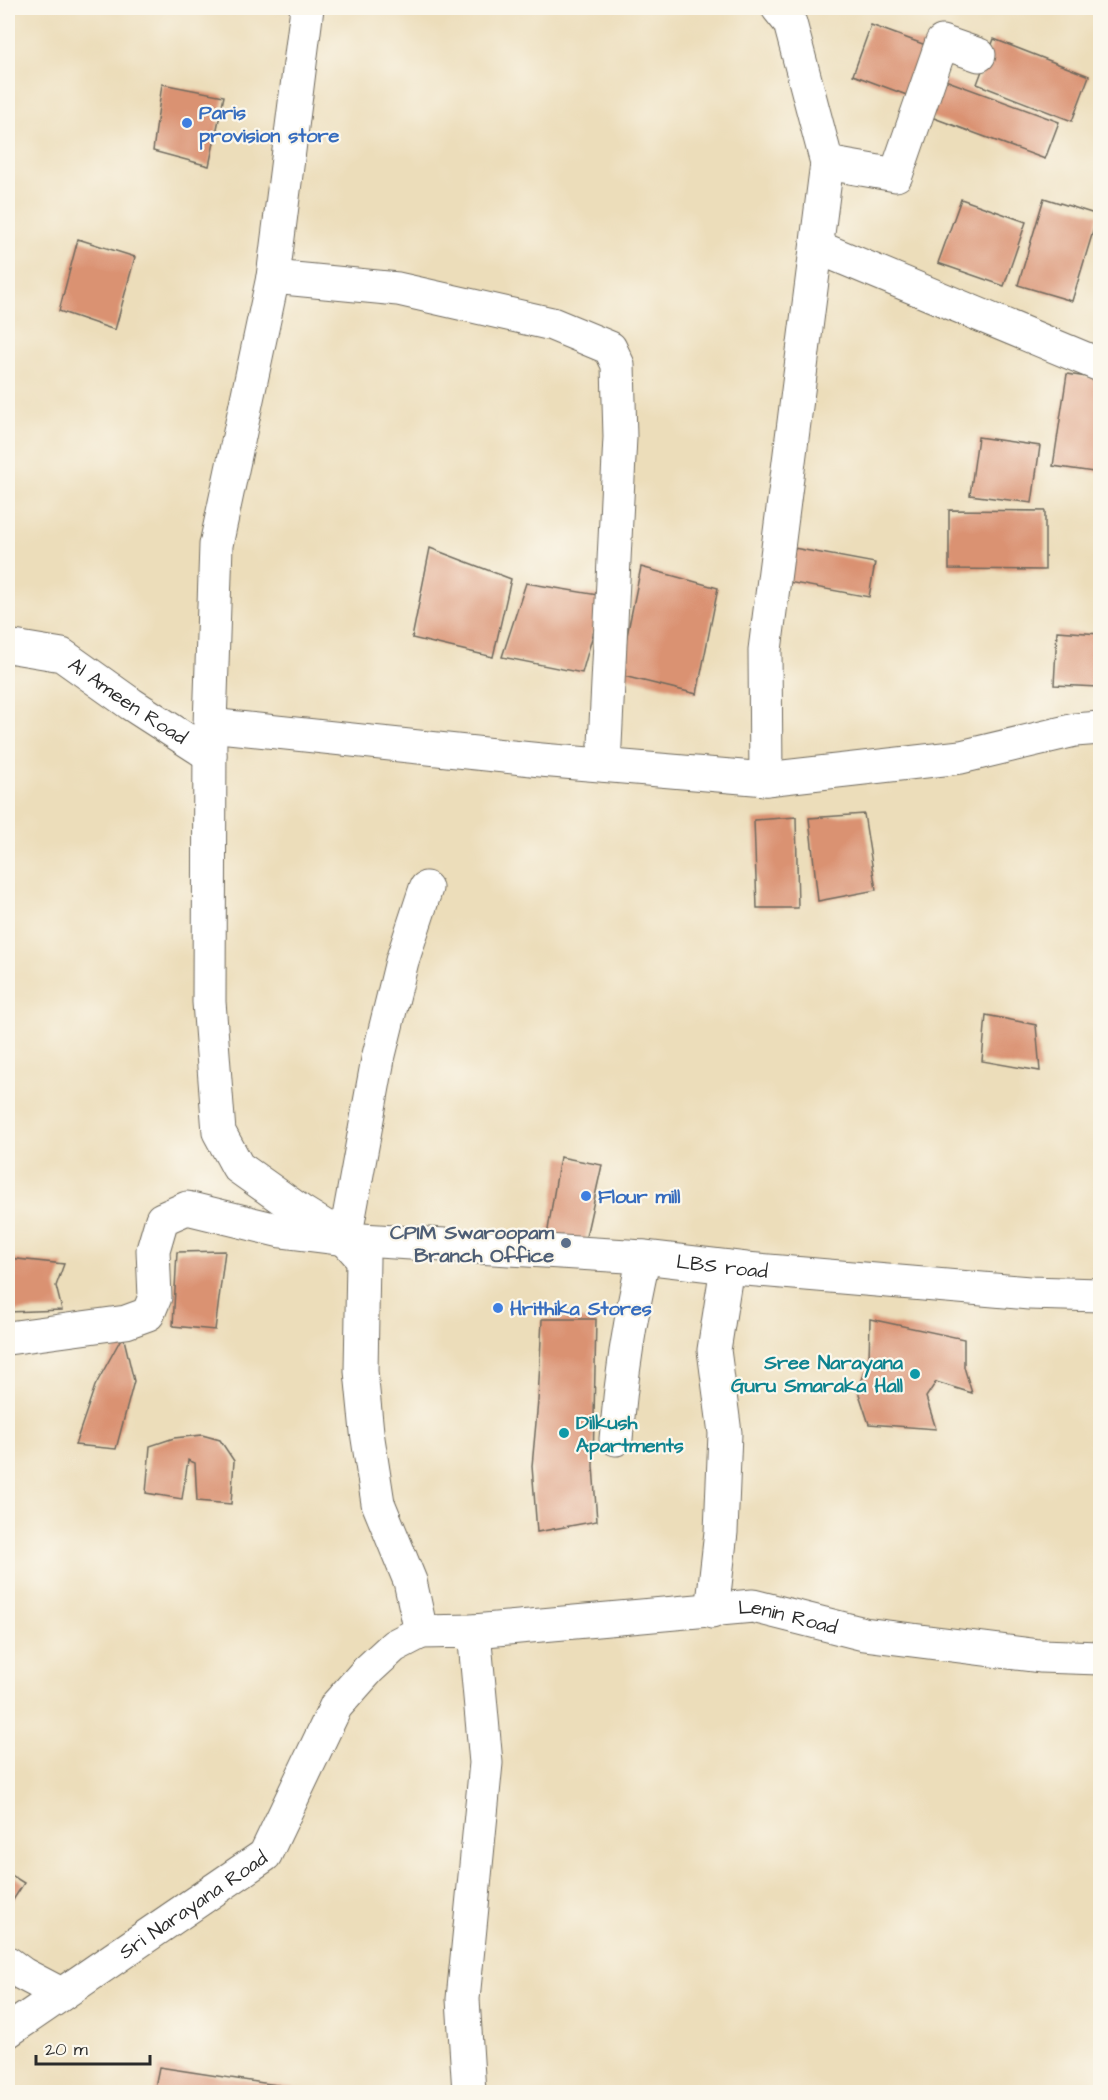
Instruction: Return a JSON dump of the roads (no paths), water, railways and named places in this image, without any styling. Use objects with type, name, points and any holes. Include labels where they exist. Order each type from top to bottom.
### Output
[{"type":"street","points":[[307,8],[273,277],[216,545],[210,740],[209,1002],[219,1132],[238,1167],[300,1211],[345,1239],[363,1259],[361,1371],[367,1432],[378,1503],[410,1581],[421,1632]]},
{"type":"street","points":[[766,779],[765,650],[827,163],[790,23],[778,8]]},
{"type":"street","points":[[827,163],[896,175],[942,42],[978,55]]},
{"type":"street","points":[[817,247],[1101,365]]},
{"type":"street","points":[[273,277],[398,289],[552,324],[610,348],[618,365],[620,437],[604,765]]},
{"type":"street","name":"Al Ameen Road","points":[[8,646],[62,655],[131,704],[210,740]]},
{"type":"street","points":[[210,740],[604,765],[766,779],[961,757],[1075,730],[1101,728]]},
{"type":"street","points":[[345,1239],[378,1059],[402,961],[426,888]]},
{"type":"street","name":"LBS road","points":[[8,1338],[126,1322],[148,1314],[155,1297],[153,1250],[162,1219],[188,1208],[281,1231],[345,1239],[644,1257],[727,1267],[1029,1293],[1101,1295]]},
{"type":"street","points":[[616,1439],[621,1379],[632,1310],[644,1257]]},
{"type":"street","points":[[712,1611],[721,1532],[725,1433],[714,1350],[727,1267]]},
{"type":"street","name":"Lenin Road","points":[[421,1632],[474,1631],[753,1606],[864,1634],[1040,1656],[1101,1658]]},
{"type":"street","points":[[469,2092],[463,1999],[486,1763],[474,1631]]},
{"type":"street","name":"Sri Narayana Road","points":[[8,2031],[265,1854],[336,1706],[368,1670],[394,1646],[421,1632]]},
{"type":"street","points":[[8,1963],[22,1974],[61,1994]]},
{"type":"place","name":"Paris provision store","points":[[187,123]]},
{"type":"place","name":"Flour mill","points":[[586,1196]]},
{"type":"place","name":"CPIM Swaroopam Branch Office","points":[[566,1243]]},
{"type":"place","name":"Hrithika Stores","points":[[498,1308]]},
{"type":"place","name":"Sree Narayana Guru Smaraka Hall","points":[[915,1374]]},
{"type":"place","name":"Dilkush Apartments","points":[[564,1433]]}]
